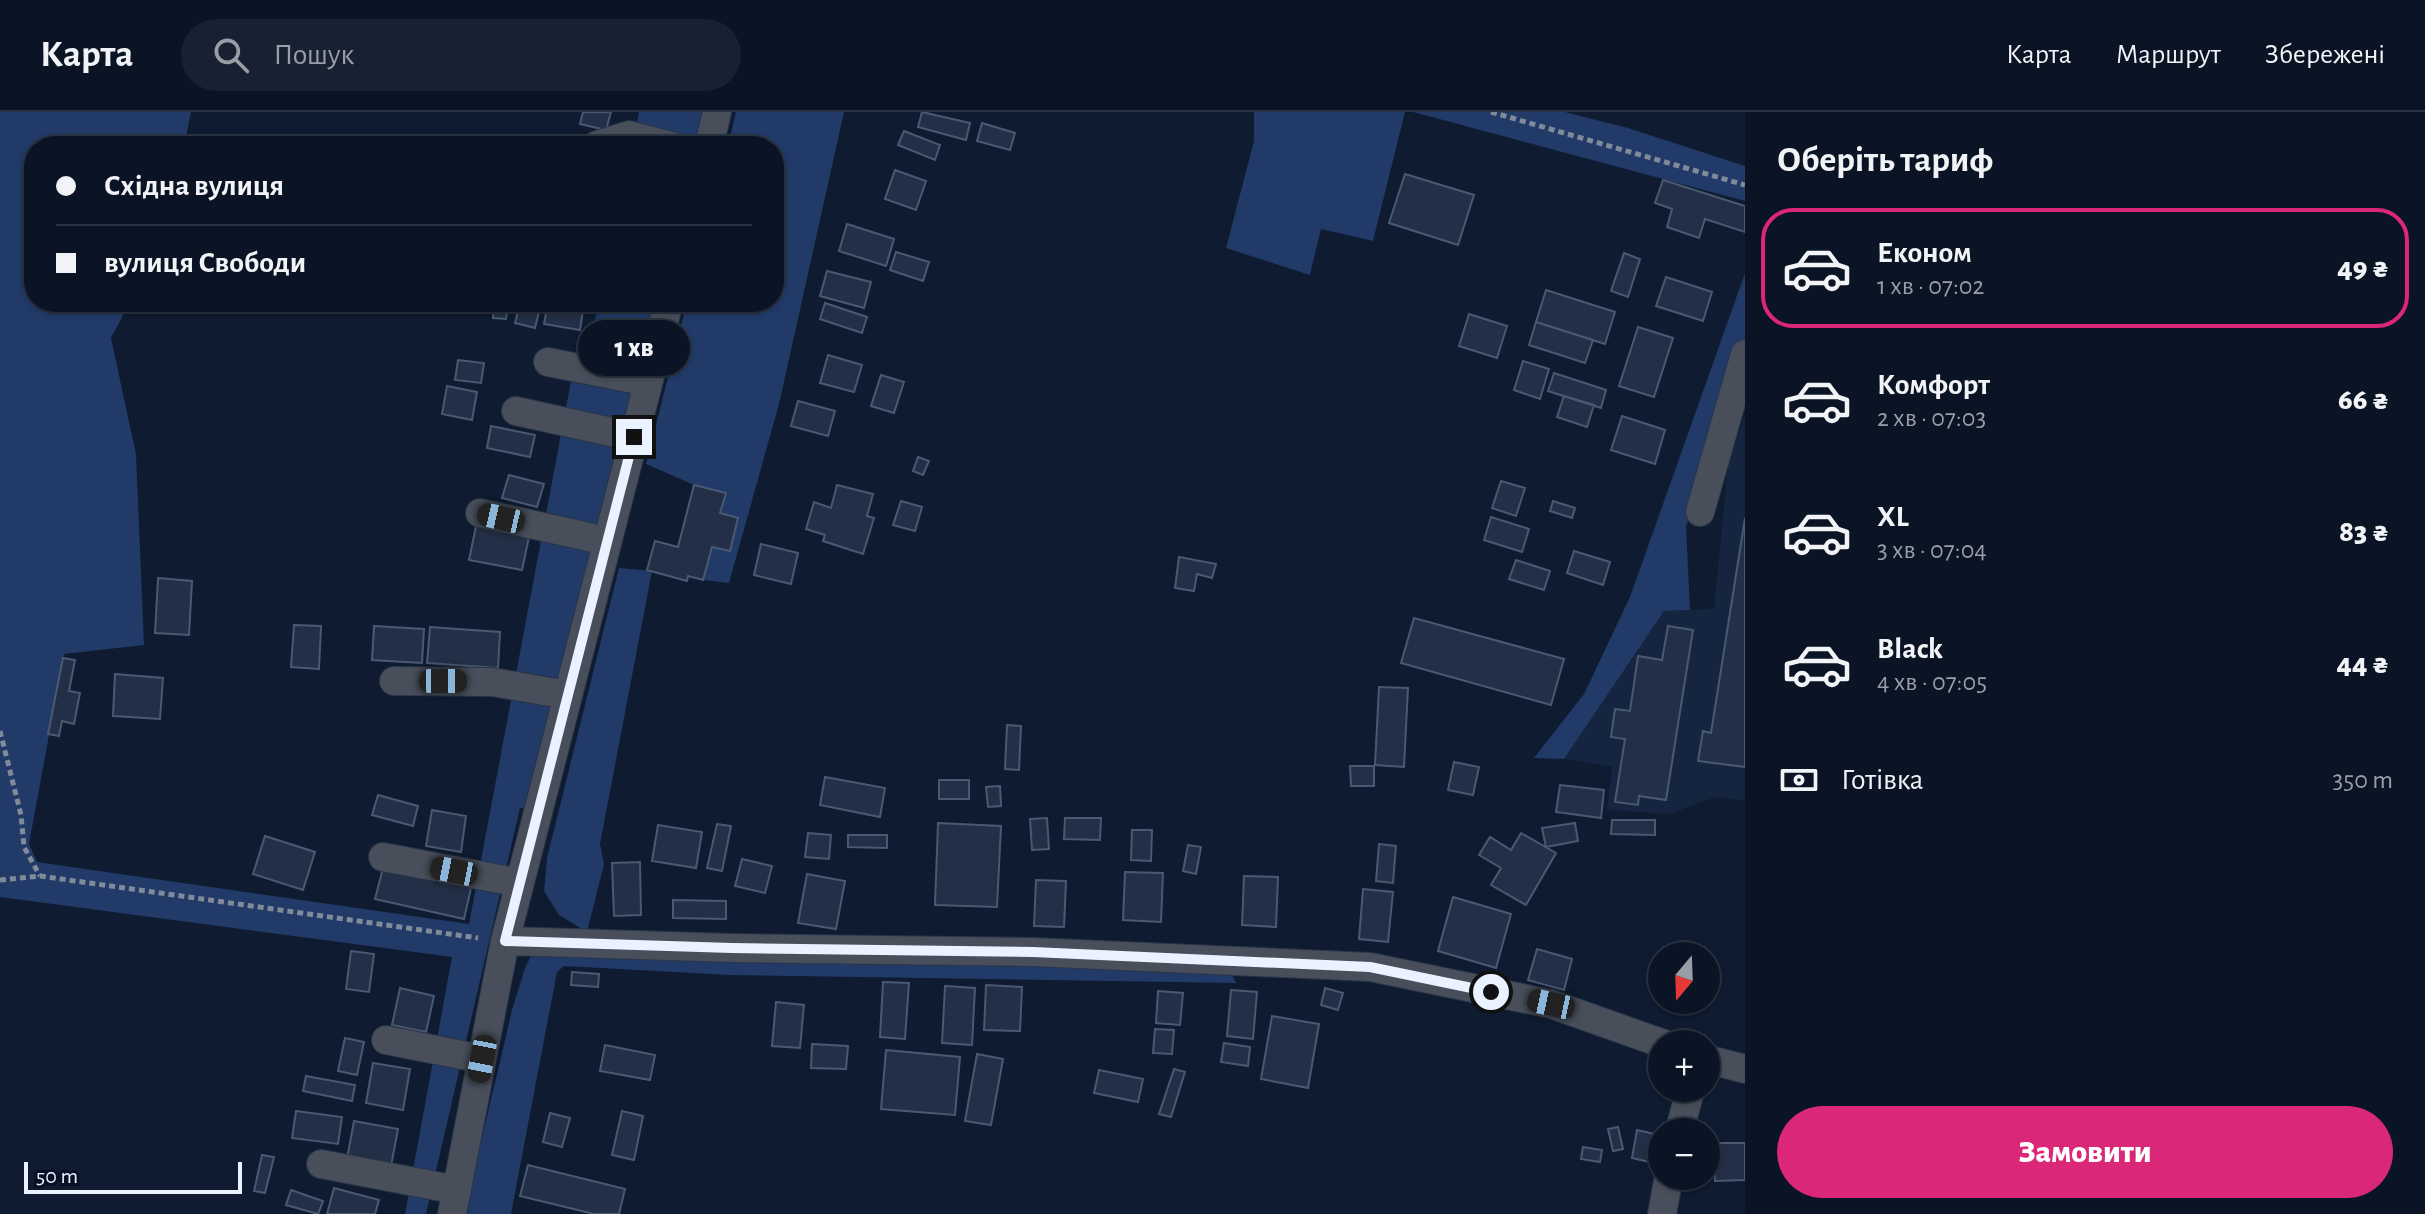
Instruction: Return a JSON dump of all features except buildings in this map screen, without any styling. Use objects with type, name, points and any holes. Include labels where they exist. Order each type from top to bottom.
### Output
[{"type":"street","points":[[711,136],[717,112]]},
{"type":"street","points":[[321,1164],[454,1202],[505,941],[666,312]]},
{"type":"street","points":[[1700,512],[1745,354]]},
{"type":"street","points":[[548,362],[648,382]]},
{"type":"street","points":[[516,411],[634,437]]},
{"type":"street","points":[[480,513],[607,541]]},
{"type":"street","points":[[394,681],[492,682],[568,695]]},
{"type":"street","points":[[383,857],[520,883]]},
{"type":"street","points":[[505,941],[1033,952],[1370,967],[1551,1004],[1648,1038]]},
{"type":"street","points":[[386,1040],[482,1059]]},
{"type":"street","points":[[1720,1063],[1745,1069]]},
{"type":"street","points":[[1662,1214],[1666,1190]]},
{"type":"path","points":[[1491,112],[1745,185]]},
{"type":"path","points":[[0,731],[21,815],[24,847],[40,876]]},
{"type":"path","points":[[0,880],[40,876],[505,941]]},
{"type":"shaded area","points":[[0,112],[191,112],[186,136],[24,136],[24,312],[125,312],[111,338],[136,454],[144,645],[64,654],[29,844],[37,862],[469,924],[573,370],[590,342],[597,312],[655,312],[528,809],[520,808],[426,1214],[405,1214],[452,957],[0,897]]},
{"type":"shaded area","points":[[639,112],[707,112],[701,136],[634,136]]},
{"type":"shaded area","points":[[736,112],[844,112],[779,404],[729,583],[703,580],[712,547],[730,550],[738,518],[720,513],[725,493],[694,485],[646,464],[684,312],[784,312],[784,136],[730,136]]},
{"type":"shaded area","points":[[1254,112],[1405,112],[1373,241],[1321,229],[1310,275],[1226,248],[1254,141]]},
{"type":"shaded area","points":[[1413,112],[1565,112],[1628,128],[1745,166],[1745,201]]},
{"type":"shaded area","points":[[1745,273],[1745,353],[1705,480],[1686,526],[1690,610],[1664,611],[1564,759],[1534,758],[1584,694],[1630,597]]},
{"type":"shaded area","points":[[1745,414],[1745,801],[1716,797],[1669,814],[1607,810],[1612,767],[1564,759],[1664,611],[1714,609],[1728,466]]},
{"type":"shaded area","points":[[619,568],[652,571],[600,844],[604,864],[587,932],[559,915],[544,891],[547,858]]},
{"type":"shaded area","points":[[535,948],[1228,967],[1236,983],[729,975],[564,966],[557,972],[511,1214],[464,1214],[512,1010],[525,968]]},
{"type":"route","points":[[634,437],[505,941],[1033,952],[1370,967],[1491,992]]}]
